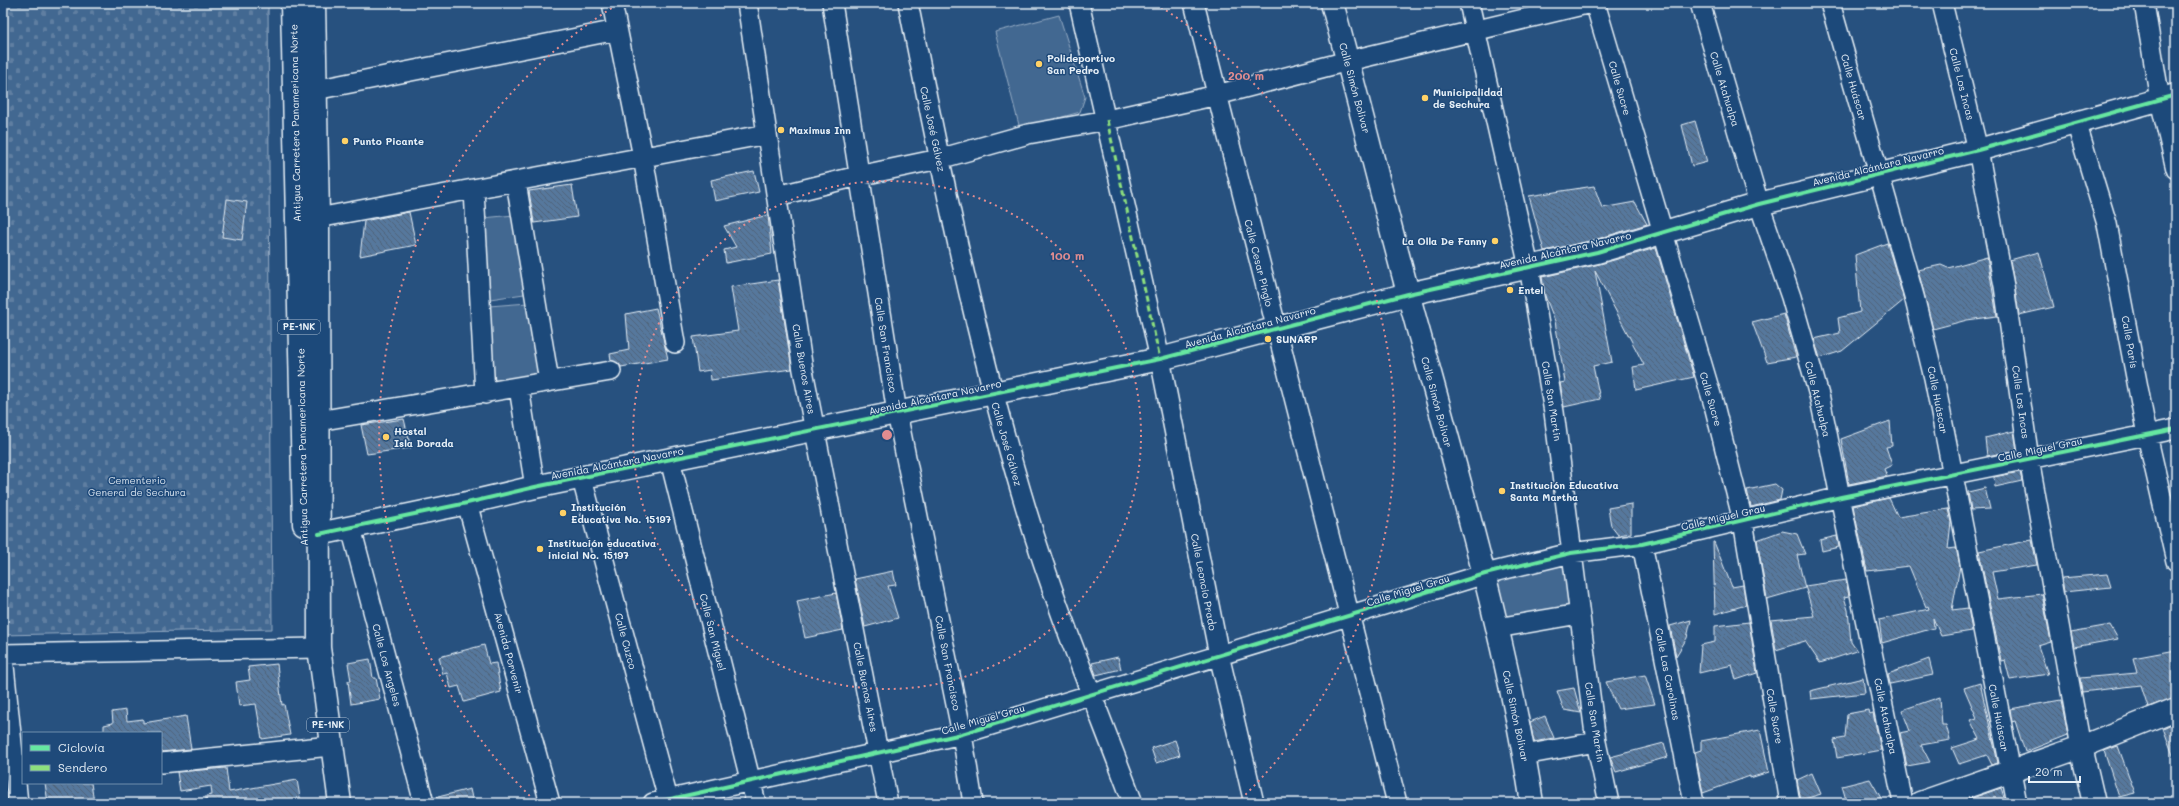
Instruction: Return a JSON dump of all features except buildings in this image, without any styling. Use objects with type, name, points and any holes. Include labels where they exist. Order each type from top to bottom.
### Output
[{"type":"street","name":"Antigua Carretera Panamericana Norte","points":[[292,3],[307,218],[318,421],[319,648],[331,746],[340,803]]},
{"type":"street","name":"Antigua Carretera Panamericana Norte","points":[[314,3],[315,90],[307,218],[306,624],[319,648]]},
{"type":"street","points":[[612,3],[643,157],[675,343]]},
{"type":"street","name":"Calle Buenos Aires","points":[[747,3],[803,370],[888,803]]},
{"type":"street","name":"Calle San Francisco","points":[[832,3],[858,176],[897,412],[962,734],[973,803]]},
{"type":"street","name":"Calle José Gálvez","points":[[908,3],[939,159],[993,393],[1027,514],[1092,696],[1133,803]]},
{"type":"street","points":[[1079,3],[1107,120]]},
{"type":"street","name":"Calle Cesar Pinglo","points":[[1194,3],[1397,803]]},
{"type":"street","name":"Calle Simón Bolivar","points":[[1332,3],[1408,294],[1485,574],[1524,755],[1532,803]]},
{"type":"street","name":"Calle San Martin","points":[[1469,3],[1529,266],[1554,412],[1596,742],[1609,803]]},
{"type":"street","points":[[776,196],[858,176],[939,159],[1028,134],[1107,120],[1217,95],[1348,61],[1591,3]]},
{"type":"street","name":"Calle Sucre","points":[[1595,3],[1662,234],[1714,405],[1742,521],[1790,803]]},
{"type":"street","name":"Calle Atahualpa","points":[[1700,3],[1759,204],[1793,304],[1820,399],[1904,803]]},
{"type":"street","name":"Calle Huáscar","points":[[1830,3],[1880,173],[1914,296],[1934,378],[2009,772],[2017,803]]},
{"type":"street","name":"Calle Los Incas","points":[[1942,3],[1978,150],[2004,286],[2029,459],[2081,747],[2094,803]]},
{"type":"street","points":[[2144,3],[2168,98],[2176,169]]},
{"type":"street","points":[[315,90],[617,30]]},
{"type":"street","name":"Avenida Alcántara Navarro","points":[[319,534],[535,487],[582,479],[897,412],[1160,359],[1408,294],[1597,252],[1662,234],[1759,204],[2077,125],[2168,98]]},
{"type":"street","name":"Calle Leoncio Prado","points":[[1107,120],[1160,359],[1219,656],[1254,803]]},
{"type":"street","name":"Calle París","points":[[2077,125],[2107,224],[2147,435],[2176,562]]},
{"type":"street","points":[[307,218],[474,190],[767,134]]},
{"type":"street","points":[[516,182],[549,381]]},
{"type":"street","points":[[474,190],[486,394]]},
{"type":"street","points":[[318,421],[486,394],[549,381],[611,371]]},
{"type":"street","points":[[519,388],[535,487]]},
{"type":"street","name":"Calle Miguel Grau","points":[[664,802],[962,734],[1092,696],[1485,574],[1571,553],[1642,544],[1841,497],[2176,429]]},
{"type":"street","name":"Calle San Miguel","points":[[670,460],[756,803]]},
{"type":"street","name":"Calle Cuzco","points":[[582,479],[664,802]]},
{"type":"street","name":"Avenida Porvenir","points":[[467,503],[550,803]]},
{"type":"street","name":"Calle Los Angeles","points":[[351,528],[424,803]]},
{"type":"street","name":"Calle Las Carolinas","points":[[1642,544],[1694,803]]},
{"type":"street","points":[[1497,628],[1579,614]]},
{"type":"street","points":[[18,803],[14,777],[3,655],[319,648]]},
{"type":"street","points":[[1920,803],[2081,747],[2176,709]]},
{"type":"street","points":[[1524,755],[1596,742]]},
{"type":"street","points":[[162,762],[331,746]]},
{"type":"green space","name":"Cementerio General de Sechura","points":[[3,3],[268,3],[272,629],[3,635]]},
{"type":"green space","name":"Polideportivo San Pedro","points":[[1059,15],[1085,97],[1080,112],[1020,129],[995,32]]},
{"type":"green space","points":[[514,215],[524,294],[490,299],[483,218]]},
{"type":"green space","points":[[528,303],[540,374],[494,381],[489,306]]},
{"type":"green space","points":[[1563,561],[1569,605],[1506,618],[1497,577]]},
{"type":"marked path","points":[[1107,120],[1160,359]]},
{"type":"cycle path","points":[[319,534],[535,487],[1160,359],[1408,294],[1597,252],[1759,204],[1978,150],[2176,95]]},
{"type":"cycle path","points":[[653,803],[962,734],[1485,574],[1571,553],[1642,544],[1841,497],[2176,429]]},
{"type":"place","name":"Polideportivo San Pedro","points":[[1039,64]]},
{"type":"place","name":"Municipalidad de Sechura","points":[[1425,98]]},
{"type":"place","name":"Maximus Inn","points":[[781,130]]},
{"type":"place","name":"Punto Picante","points":[[345,141]]},
{"type":"place","name":"La Olla De Fanny","points":[[1495,241]]},
{"type":"place","name":"Entel","points":[[1510,290]]},
{"type":"place","name":"SUNARP","points":[[1268,339]]},
{"type":"place","name":"Hostal Isla Dorada","points":[[386,437]]},
{"type":"place","name":"Institución Educativa Santa Martha","points":[[1502,491]]},
{"type":"place","name":"Institución Educativa No. 15197","points":[[563,513]]},
{"type":"place","name":"Institución educativa inicial No. 15197","points":[[540,549]]}]
